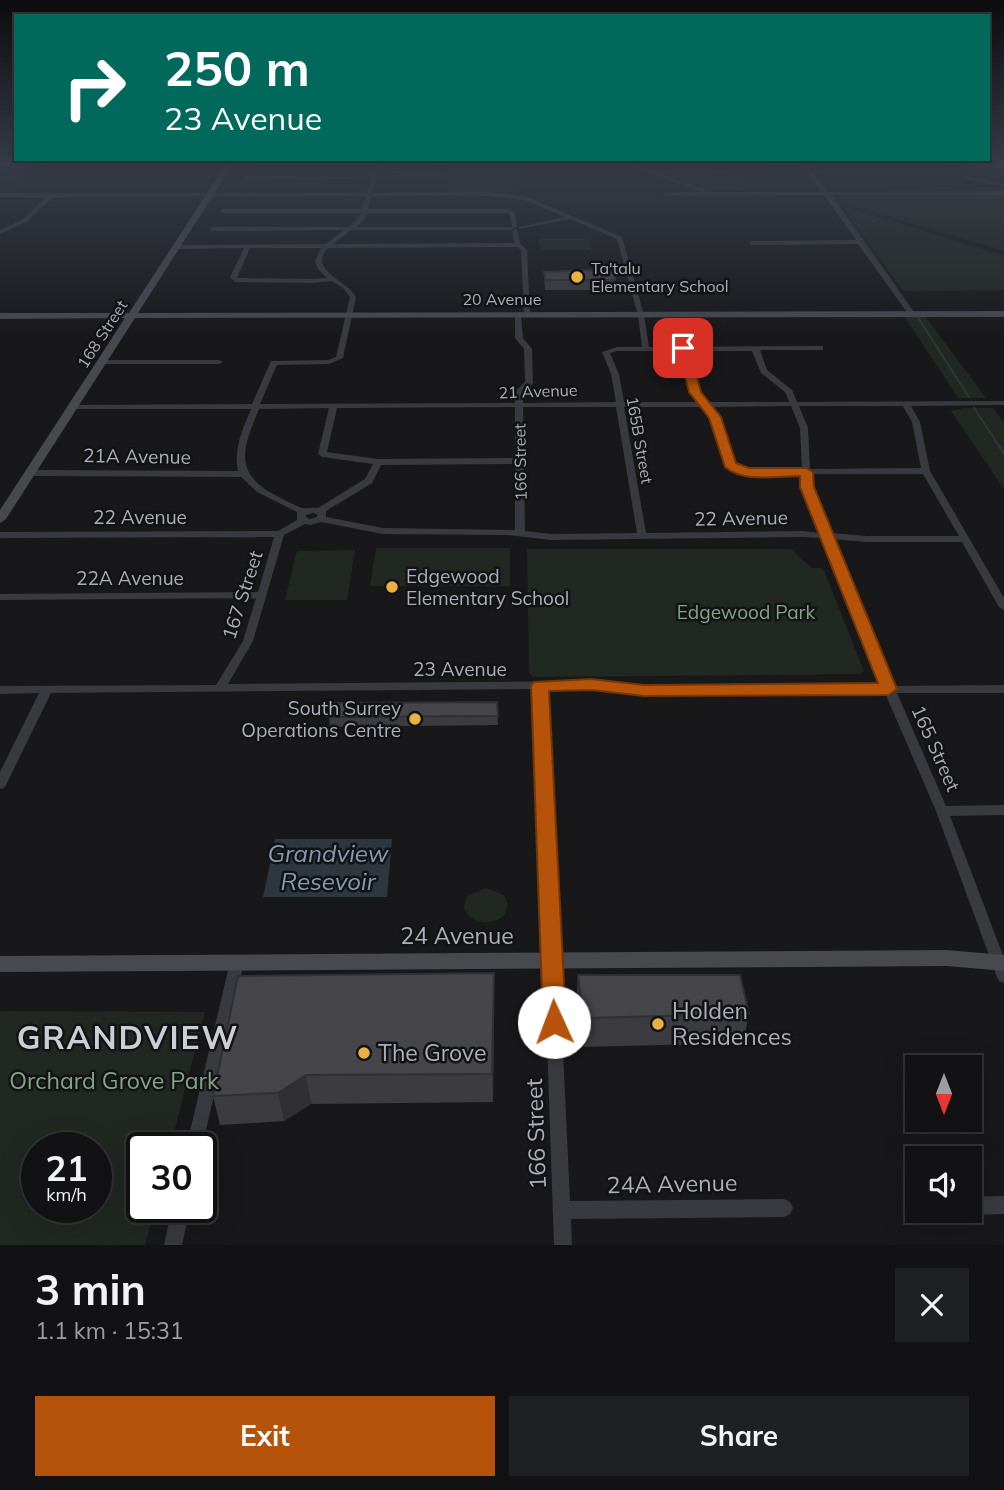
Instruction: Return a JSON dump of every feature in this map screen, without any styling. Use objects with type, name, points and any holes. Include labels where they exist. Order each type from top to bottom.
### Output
[{"type":"main road","name":"168 Street","points":[[0,519],[193,222]]},
{"type":"main road","name":"20 Avenue","points":[[0,316],[1004,314]]},
{"type":"main road","name":"24 Avenue","points":[[0,964],[956,958],[1001,961]]},
{"type":"street","points":[[2,235],[22,222]]},
{"type":"street","points":[[358,222],[320,253],[318,265],[352,293],[350,315],[339,358],[329,362],[274,363],[241,452],[244,474],[266,493],[303,516],[321,515],[369,481],[378,461]]},
{"type":"street","name":"166 Street","points":[[514,222],[519,245],[524,250],[523,315],[519,338],[528,349],[528,383],[519,392],[520,533]]},
{"type":"street","points":[[212,229],[515,228],[545,222]]},
{"type":"street","points":[[583,222],[620,238],[646,349],[820,348]]},
{"type":"street","points":[[845,222],[911,314]]},
{"type":"street","points":[[752,243],[859,242]]},
{"type":"street","points":[[177,247],[519,245]]},
{"type":"street","points":[[248,247],[233,277],[235,280],[332,279]]},
{"type":"street","points":[[683,348],[695,392],[715,417],[730,465],[736,470],[926,471]]},
{"type":"street","name":"165 Street","points":[[755,348],[764,372],[789,393],[794,404],[806,434],[807,487],[942,811],[1001,961]]},
{"type":"street","name":"165B Street","points":[[642,537],[615,374],[606,358],[609,350],[646,349]]},
{"type":"street","points":[[103,362],[219,362]]},
{"type":"street","name":"21 Avenue","points":[[74,407],[1004,403]]},
{"type":"street","points":[[906,404],[916,422],[926,471],[1004,607]]},
{"type":"street","points":[[334,406],[322,454],[378,461],[519,461]]},
{"type":"street","name":"21A Avenue","points":[[30,473],[244,474]]},
{"type":"street","name":"22 Avenue","points":[[321,515],[383,531],[520,533],[551,537],[826,534],[866,539],[964,539]]},
{"type":"street","name":"167 Street","points":[[220,688],[248,641],[280,534],[303,516]]},
{"type":"street","name":"22 Avenue","points":[[0,535],[280,534]]},
{"type":"street","name":"22A Avenue","points":[[0,597],[261,595]]},
{"type":"street","name":"166 Street","points":[[540,685],[563,1245]]},
{"type":"street","name":"23 Avenue","points":[[0,690],[540,685],[591,685],[644,690],[1004,689]]},
{"type":"street","points":[[0,785],[47,689]]},
{"type":"street","points":[[942,811],[1004,810]]},
{"type":"street","points":[[198,1132],[237,962]]},
{"type":"street","points":[[982,1206],[1004,1205]]},
{"type":"street","name":"24A Avenue","points":[[562,1210],[784,1208]]},
{"type":"street","points":[[173,1245],[178,1223]]},
{"type":"green space","points":[[853,222],[896,222],[1004,256],[1004,290],[903,291]]},
{"type":"green space","points":[[908,222],[1004,222],[1004,251]]},
{"type":"green space","points":[[539,239],[589,239],[591,250],[540,250]]},
{"type":"green space","points":[[904,316],[925,316],[986,398],[958,398]]},
{"type":"green space","points":[[993,408],[1004,422],[1004,489],[951,411]]},
{"type":"green space","points":[[376,548],[510,548],[510,586],[370,586]]},
{"type":"green space","name":"Edgewood Park","points":[[527,549],[791,549],[812,568],[823,568],[864,671],[860,674],[533,677],[529,673]]},
{"type":"green space","points":[[355,550],[347,600],[285,600],[297,551]]},
{"type":"green space","points":[[486,888],[504,895],[508,905],[504,916],[499,919],[476,921],[464,908],[467,896]]},
{"type":"green space","name":"Orchard Grove Park","points":[[0,1011],[205,1012],[174,1132],[126,1132],[126,1223],[151,1223],[145,1245],[0,1245]]},
{"type":"water","name":"Grandview Resevoir","points":[[275,839],[392,839],[387,897],[263,897]]},
{"type":"building","points":[[544,272],[614,272],[615,280],[545,280]]},
{"type":"building","points":[[497,702],[498,716],[329,717],[331,703]]},
{"type":"building","name":"The Grove","points":[[494,973],[492,1074],[306,1075],[278,1093],[213,1096],[238,976]]},
{"type":"building","points":[[578,975],[740,975],[749,1014],[583,1018]]},
{"type":"waterway","points":[[850,222],[913,312]]},
{"type":"waterway","points":[[917,316],[969,397]]},
{"type":"waterway","points":[[974,408],[999,446]]},
{"type":"waterway","points":[[998,444],[1004,454]]},
{"type":"place","name":"Ta'talu Elementary School","points":[[577,277]]},
{"type":"place","name":"Edgewood Elementary School","points":[[392,587]]},
{"type":"place","name":"South Surrey Operations Centre","points":[[415,719]]},
{"type":"place","name":"Holden Residences","points":[[658,1024]]},
{"type":"place","name":"The Grove","points":[[364,1053]]},
{"type":"district","name":"GRANDVIEW","points":[[128,1038]]},
{"type":"route","points":[[554,1022],[540,685],[591,685],[644,690],[889,689],[807,487],[806,472],[749,472],[736,470],[730,465],[715,417],[695,392],[683,348]]}]
